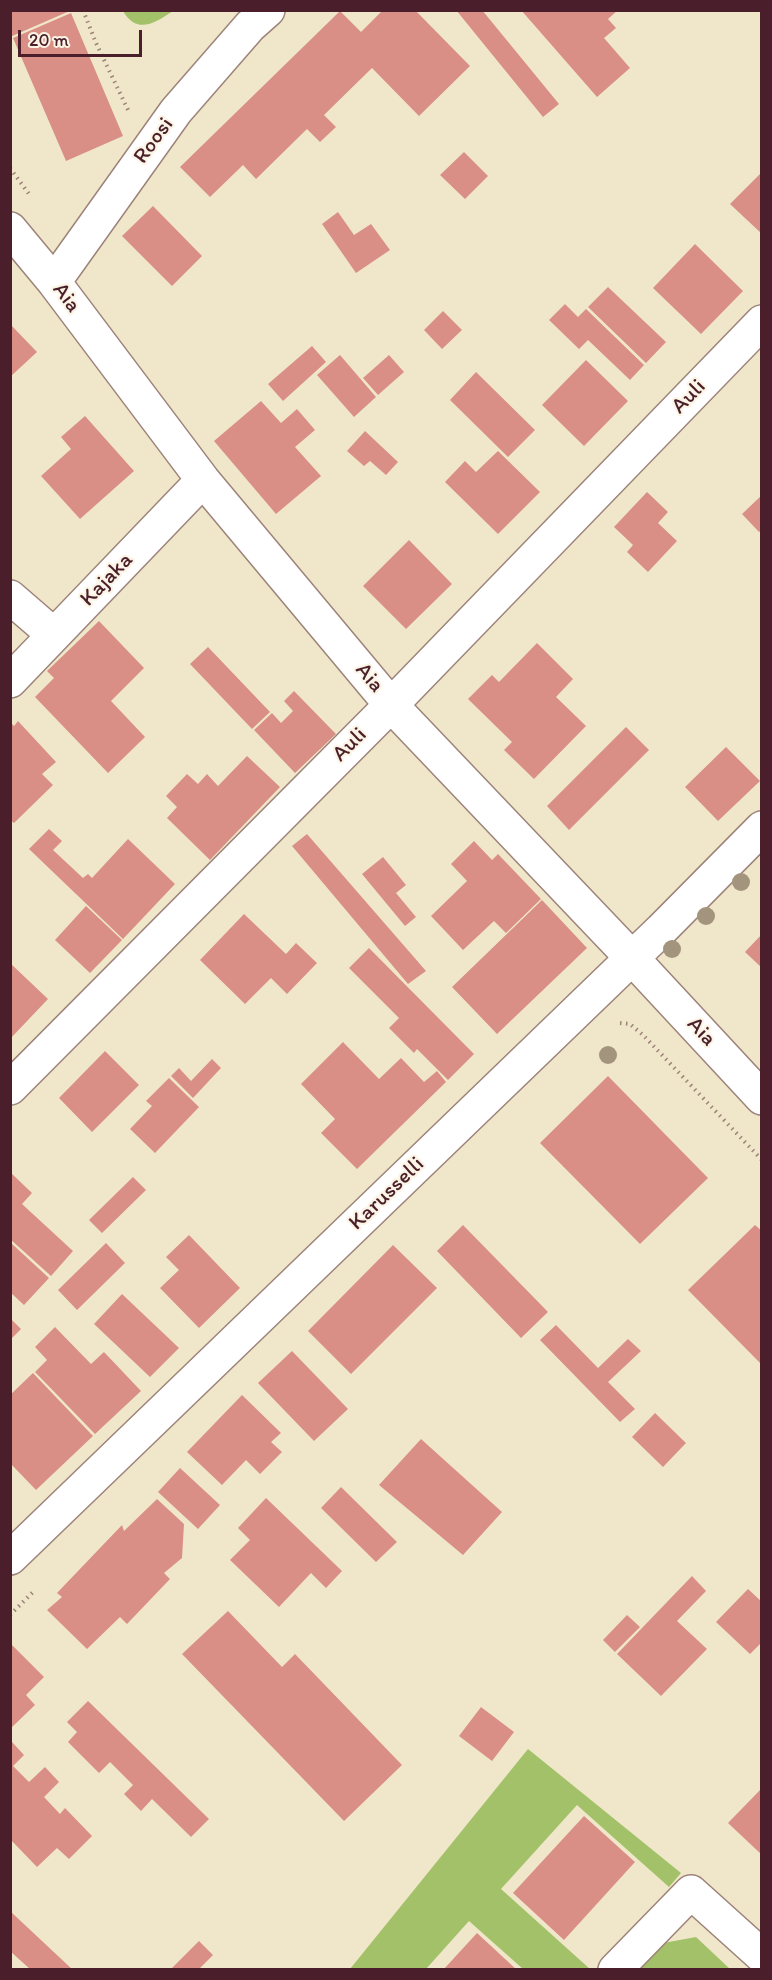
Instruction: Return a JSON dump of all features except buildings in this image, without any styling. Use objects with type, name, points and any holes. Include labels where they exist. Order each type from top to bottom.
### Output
[{"type":"street","name":"Roosi","points":[[54,282],[176,111],[250,26],[268,10]]},
{"type":"street","name":"Aia","points":[[10,229],[54,282],[203,480],[391,705],[762,1098]]},
{"type":"street","name":"Auli","points":[[10,1088],[391,705],[762,322]]},
{"type":"street","name":"Kajaka","points":[[10,681],[203,480]]},
{"type":"street","points":[[10,597],[54,635]]},
{"type":"street","name":"Karusselli","points":[[10,1558],[632,958],[762,828]]},
{"type":"street","points":[[615,1970],[691,1892],[762,1956]]},
{"type":"path","points":[[83,10],[96,43],[131,115]]},
{"type":"path","points":[[612,1022],[630,1024],[643,1035],[762,1160]]},
{"type":"path","points":[[10,1614],[43,1582]]},
{"type":"green space","points":[[123,11],[173,11],[153,23],[140,25],[134,23]]},
{"type":"green space","points":[[528,1749],[681,1873],[669,1887],[577,1805],[501,1889],[590,1969],[523,1969],[469,1921],[426,1969],[350,1969]]},
{"type":"green space","points":[[696,1937],[730,1969],[634,1970],[658,1944]]}]
